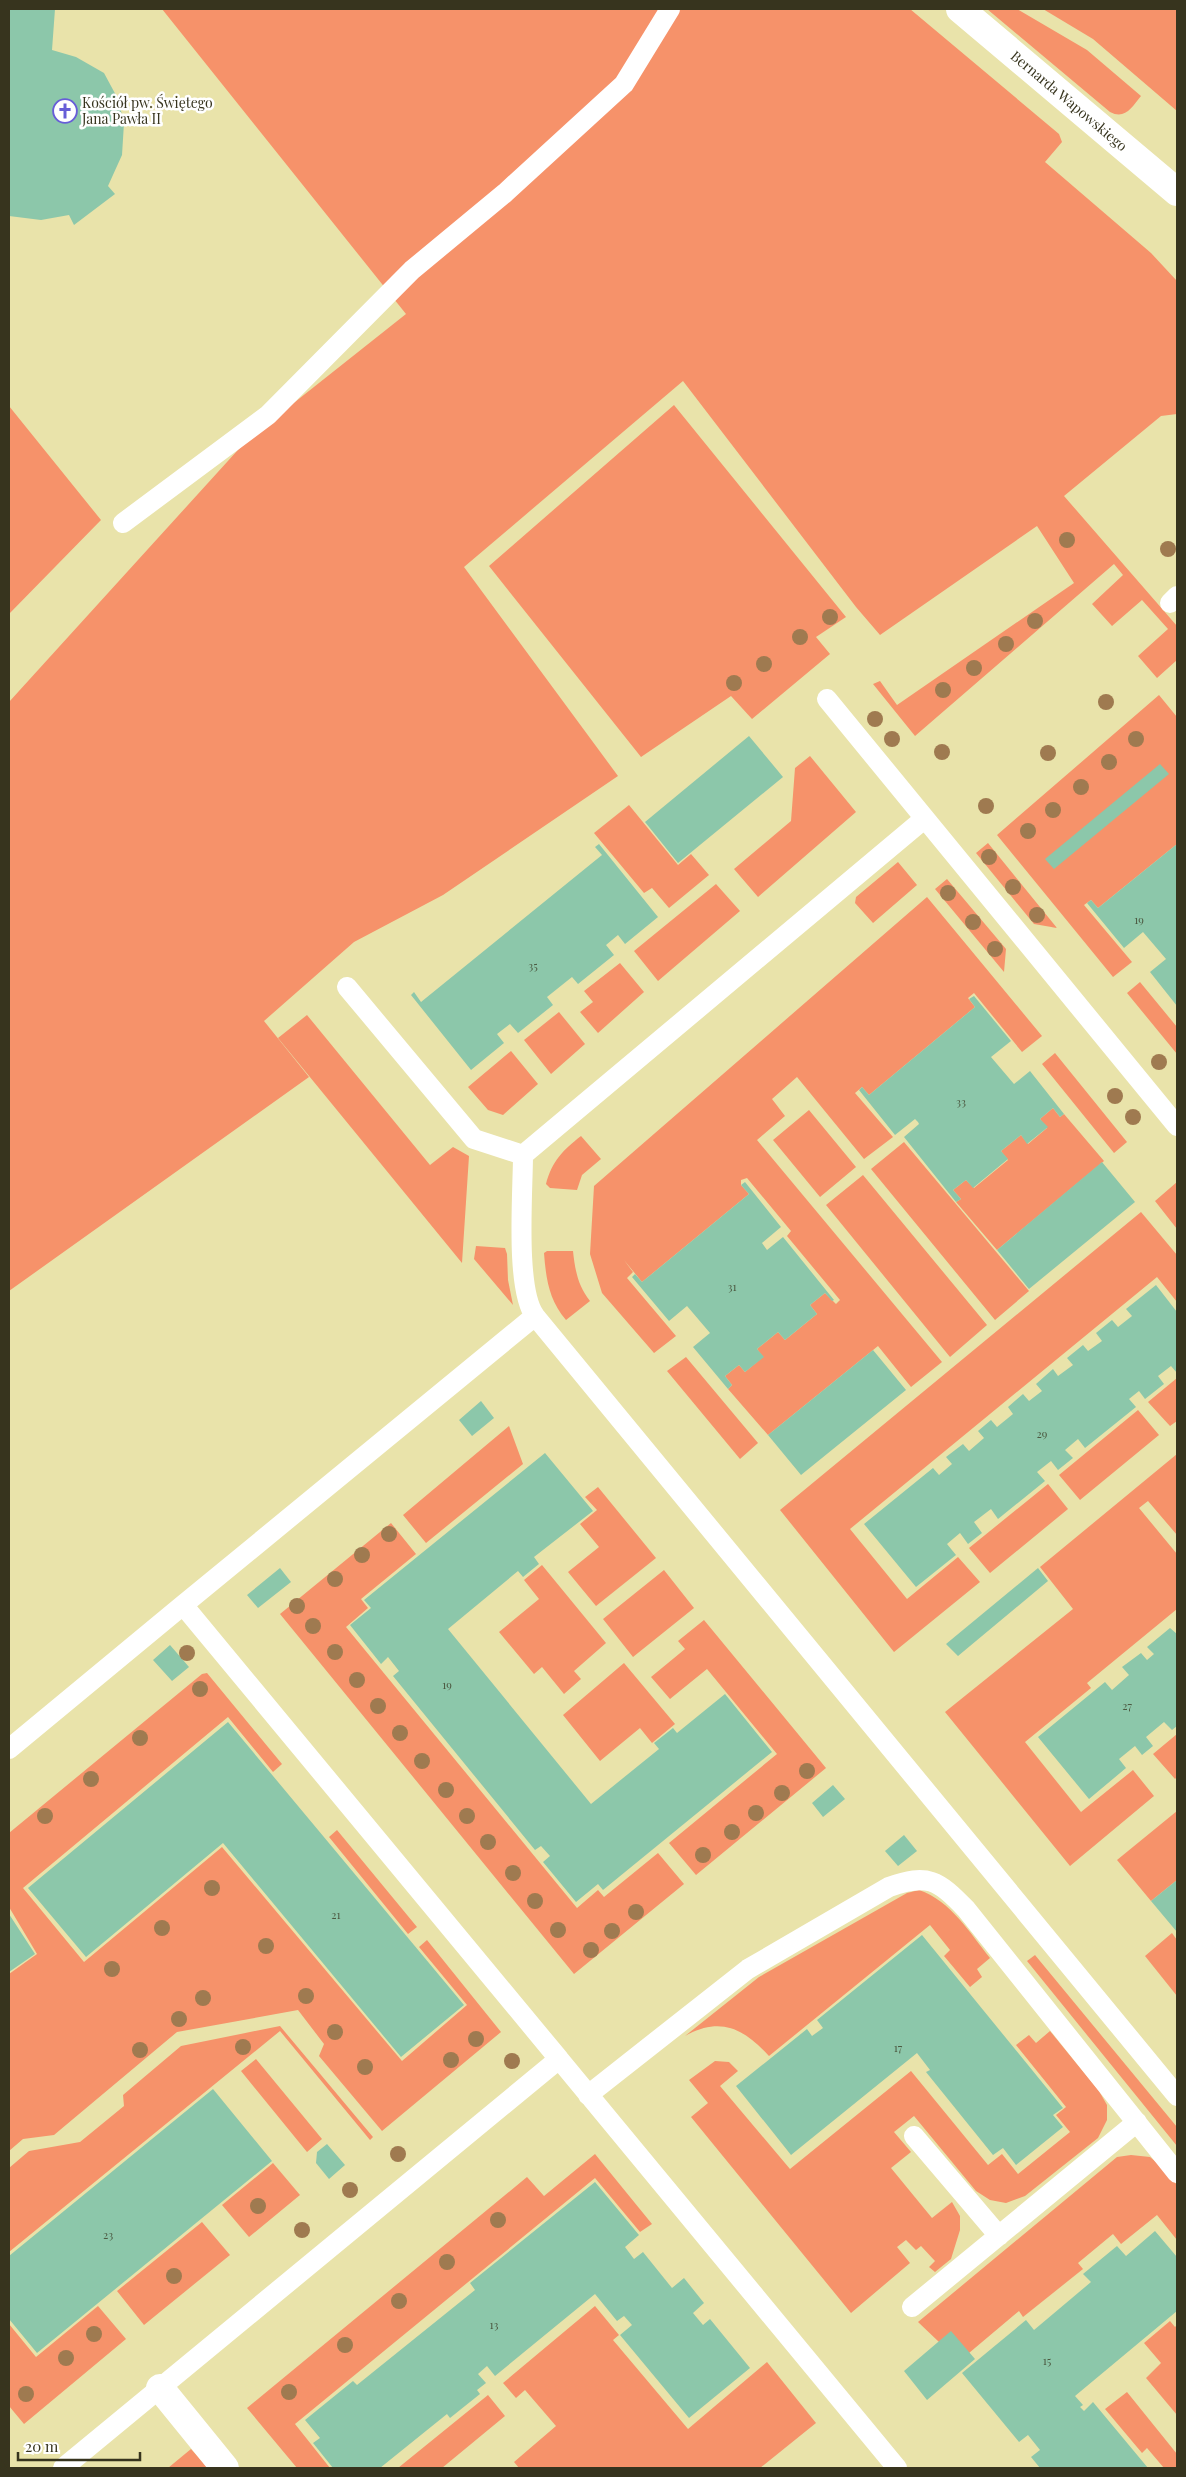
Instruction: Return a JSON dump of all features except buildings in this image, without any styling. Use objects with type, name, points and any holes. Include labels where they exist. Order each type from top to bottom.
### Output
[{"type":"street","name":"Bernarda Wapowskiego","points":[[960,9],[1177,192]]},
{"type":"street","points":[[160,2388],[225,2468]]},
{"type":"lane","points":[[123,523],[268,415],[412,270],[504,193],[624,84],[670,9]]},
{"type":"lane","points":[[826,699],[1177,1126]]},
{"type":"lane","points":[[523,1155],[924,819]]},
{"type":"lane","points":[[347,987],[474,1139],[523,1155]]},
{"type":"lane","points":[[523,1155],[523,1266],[526,1295],[536,1316],[1177,2096]]},
{"type":"lane","points":[[9,1749],[536,1316]]},
{"type":"lane","points":[[184,1605],[898,2468]]},
{"type":"lane","points":[[588,2095],[748,1969],[889,1887],[907,1881],[928,1880],[949,1892],[966,1909],[1177,2172]]},
{"type":"lane","points":[[63,2468],[559,2059]]},
{"type":"lane","points":[[912,2307],[1137,2122]]},
{"type":"lane","points":[[914,2136],[998,2236]]},
{"type":"shaded area","points":[[162,9],[910,9],[1059,134],[1062,142],[1045,162],[1151,253],[1177,281],[1177,414],[1161,416],[1064,496],[1177,626],[1177,660],[1157,678],[1138,656],[1168,629],[1142,600],[1112,626],[1092,604],[1123,575],[1114,564],[915,736],[873,684],[880,681],[897,705],[1074,583],[1037,526],[880,635],[856,607],[683,381],[464,567],[618,776],[443,895],[354,942],[264,1021],[309,1077],[9,1291],[9,702],[247,440],[406,314]]},
{"type":"shaded area","points":[[987,9],[1017,9],[1087,50],[1141,96],[1128,111],[1120,114],[1110,112]]},
{"type":"shaded area","points":[[1043,9],[1177,9],[1177,111],[1093,39]]},
{"type":"shaded area","points":[[674,405],[846,617],[816,637],[830,654],[752,719],[731,696],[641,757],[489,566]]},
{"type":"shaded area","points":[[9,406],[101,520],[9,614]]},
{"type":"shaded area","points":[[1159,695],[1177,717],[1177,844],[1098,908],[1091,900],[1084,905],[1132,962],[1113,977],[997,835]]},
{"type":"shaded area","points":[[810,756],[856,812],[758,897],[734,869],[791,821],[795,768]]},
{"type":"shaded area","points":[[629,805],[678,865],[691,854],[709,875],[669,908],[652,888],[644,893],[594,833]]},
{"type":"shaded area","points":[[988,843],[1057,928],[1034,924],[976,853]]},
{"type":"shaded area","points":[[898,862],[917,885],[873,923],[855,903],[856,897]]},
{"type":"shaded area","points":[[947,879],[1006,949],[1004,972],[935,889]]},
{"type":"shaded area","points":[[716,884],[740,911],[658,981],[634,951]]},
{"type":"shaded area","points":[[927,897],[1042,1036],[1022,1052],[974,993],[968,998],[975,1007],[869,1095],[862,1087],[855,1093],[893,1137],[864,1159],[797,1077],[772,1099],[785,1116],[757,1140],[942,1362],[911,1387],[878,1346],[768,1435],[728,1389],[732,1385],[725,1376],[739,1365],[745,1372],[763,1357],[757,1349],[778,1332],[785,1340],[817,1314],[810,1305],[825,1293],[836,1304],[840,1300],[787,1236],[791,1231],[747,1178],[741,1180],[741,1185],[749,1194],[642,1282],[624,1260],[633,1272],[627,1278],[676,1336],[654,1353],[602,1293],[590,1254],[594,1186]]},
{"type":"shaded area","points":[[620,963],[644,992],[598,1033],[580,1012],[593,1002],[584,991]]},
{"type":"shaded area","points":[[1140,982],[1177,1027],[1177,1054],[1127,993]]},
{"type":"shaded area","points":[[559,1012],[585,1044],[551,1074],[524,1040]]},
{"type":"shaded area","points":[[307,1015],[430,1165],[453,1147],[469,1156],[462,1263],[278,1038]]},
{"type":"shaded area","points":[[511,1051],[538,1084],[503,1115],[488,1110],[468,1087]]},
{"type":"shaded area","points":[[1055,1053],[1127,1142],[1114,1153],[1042,1064]]},
{"type":"shaded area","points":[[1053,1108],[1060,1117],[1064,1114],[1104,1161],[997,1250],[956,1202],[961,1199],[953,1190],[966,1180],[974,1188],[1008,1160],[1001,1151],[1021,1135],[1028,1144],[1047,1128],[1040,1119]]},
{"type":"shaded area","points":[[809,1110],[856,1167],[820,1197],[773,1140]]},
{"type":"shaded area","points":[[581,1136],[601,1159],[582,1175],[577,1190],[550,1188],[546,1184],[555,1162]]},
{"type":"shaded area","points":[[904,1142],[1029,1291],[995,1320],[871,1169]]},
{"type":"shaded area","points":[[863,1175],[987,1325],[950,1357],[826,1205]]},
{"type":"shaded area","points":[[1177,1182],[1177,1229],[1155,1201]]},
{"type":"shaded area","points":[[1141,1212],[1177,1255],[1177,1302],[1157,1277],[850,1529],[907,1599],[958,1557],[980,1582],[894,1652],[780,1510]]},
{"type":"shaded area","points":[[476,1246],[505,1248],[513,1305],[474,1259]]},
{"type":"shaded area","points":[[547,1251],[573,1251],[578,1278],[590,1301],[566,1320],[556,1305],[549,1289],[544,1253]]},
{"type":"shaded area","points":[[686,1357],[758,1443],[740,1459],[667,1371]]},
{"type":"shaded area","points":[[1177,1378],[1177,1421],[1170,1426],[1148,1402]]},
{"type":"shaded area","points":[[1138,1410],[1159,1435],[1080,1500],[1059,1475]]},
{"type":"shaded area","points":[[509,1426],[523,1464],[426,1543],[403,1515]]},
{"type":"shaded area","points":[[1177,1454],[1177,1535],[1148,1501],[1139,1508],[1177,1554],[1177,1609],[1087,1683],[1091,1688],[1025,1742],[1081,1812],[1133,1770],[1154,1796],[1070,1866],[945,1712],[1073,1609],[1040,1567]]},
{"type":"shaded area","points":[[1048,1484],[1068,1509],[990,1573],[969,1548]]},
{"type":"shaded area","points":[[598,1487],[656,1558],[596,1606],[568,1572],[599,1547],[580,1524],[597,1510],[585,1497]]},
{"type":"shaded area","points":[[391,1523],[416,1554],[361,1599],[368,1608],[346,1627],[577,1908],[598,1890],[604,1897],[658,1853],[684,1884],[574,1974],[280,1614]]},
{"type":"shaded area","points":[[542,1565],[606,1643],[574,1671],[581,1679],[564,1694],[542,1667],[534,1674],[499,1632],[539,1599],[524,1580]]},
{"type":"shaded area","points":[[664,1570],[694,1608],[633,1657],[603,1619]]},
{"type":"shaded area","points":[[704,1620],[826,1768],[696,1875],[669,1843],[777,1754],[707,1669],[670,1699],[651,1677],[685,1649],[678,1641]]},
{"type":"shaded area","points":[[624,1663],[675,1724],[652,1743],[640,1728],[600,1761],[563,1715]]},
{"type":"shaded area","points":[[207,1673],[282,1764],[273,1772],[228,1717],[23,1888],[84,1962],[222,1847],[402,2061],[467,2005],[419,1947],[427,1940],[501,2032],[382,2131],[319,2056],[324,2044],[298,2010],[177,2032],[54,2135],[23,2139],[9,2151],[9,1974],[37,1954],[9,1907],[9,1833],[202,1674]]},
{"type":"shaded area","points":[[1177,1734],[1177,1777],[1175,1779],[1153,1754]]},
{"type":"shaded area","points":[[1177,1811],[1177,1880],[1151,1901],[1117,1860]]},
{"type":"shaded area","points":[[337,1830],[417,1927],[408,1934],[329,1837]]},
{"type":"shaded area","points":[[919,1890],[941,1902],[950,1910],[967,1928],[990,1958],[977,1969],[982,1977],[970,1987],[944,1956],[950,1950],[930,1925],[769,2056],[750,2039],[731,2028],[721,2026],[710,2027],[685,2036],[759,1977],[907,1893]]},
{"type":"shaded area","points":[[1172,1933],[1177,1940],[1177,1996],[1145,1956]]},
{"type":"shaded area","points":[[1035,1955],[1177,2127],[1177,2146],[1027,1961]]},
{"type":"shaded area","points":[[280,2026],[373,2137],[370,2140],[280,2031],[9,2252],[9,2168],[29,2151],[80,2142],[124,2106],[123,2095],[181,2046]]},
{"type":"shaded area","points":[[1050,2031],[1099,2091],[1107,2105],[1107,2120],[1098,2138],[1025,2196],[1006,2203],[990,2200],[976,2191],[914,2116],[894,2132],[911,2152],[891,2168],[932,2218],[952,2202],[960,2216],[960,2230],[951,2259],[935,2272],[929,2267],[935,2261],[921,2246],[916,2250],[906,2240],[897,2247],[910,2263],[851,2313],[691,2117],[708,2103],[689,2080],[715,2061],[729,2062],[738,2071],[720,2086],[790,2169],[911,2071],[988,2165],[1002,2154],[1018,2174],[1070,2132],[1056,2115],[1066,2107],[1016,2045],[1029,2035],[1036,2043]]},
{"type":"shaded area","points":[[256,2059],[322,2139],[307,2152],[241,2071]]},
{"type":"shaded area","points":[[595,2154],[652,2224],[640,2232],[595,2178],[295,2424],[330,2468],[297,2468],[247,2408],[527,2177],[544,2196]]},
{"type":"shaded area","points":[[1131,2155],[1150,2157],[1162,2167],[1177,2185],[1177,2240],[1157,2215],[1121,2244],[1113,2234],[1078,2263],[1083,2269],[1023,2317],[1019,2311],[969,2353],[939,2342],[918,2322],[1117,2157]]},
{"type":"shaded area","points":[[273,2163],[300,2195],[249,2237],[222,2205]]},
{"type":"shaded area","points":[[202,2222],[230,2255],[144,2325],[117,2291]]},
{"type":"shaded area","points":[[98,2306],[126,2339],[24,2424],[9,2406],[9,2324],[36,2357]]},
{"type":"shaded area","points":[[595,2306],[619,2335],[613,2340],[688,2429],[767,2362],[816,2423],[760,2468],[519,2468],[514,2462],[556,2426],[525,2390],[516,2398],[503,2383]]},
{"type":"shaded area","points":[[1170,2321],[1175,2327],[1177,2325],[1177,2415],[1146,2378],[1161,2363],[1144,2343]]},
{"type":"shaded area","points":[[1127,2392],[1177,2454],[1177,2468],[1164,2468],[1147,2448],[1142,2453],[1105,2409]]},
{"type":"shaded area","points":[[488,2395],[505,2416],[442,2468],[398,2468]]},
{"type":"shaded area","points":[[191,2449],[208,2468],[168,2468]]},
{"type":"place","name":"Kościół pw. Świętego Jana Pawła II","points":[[65,111]]}]
